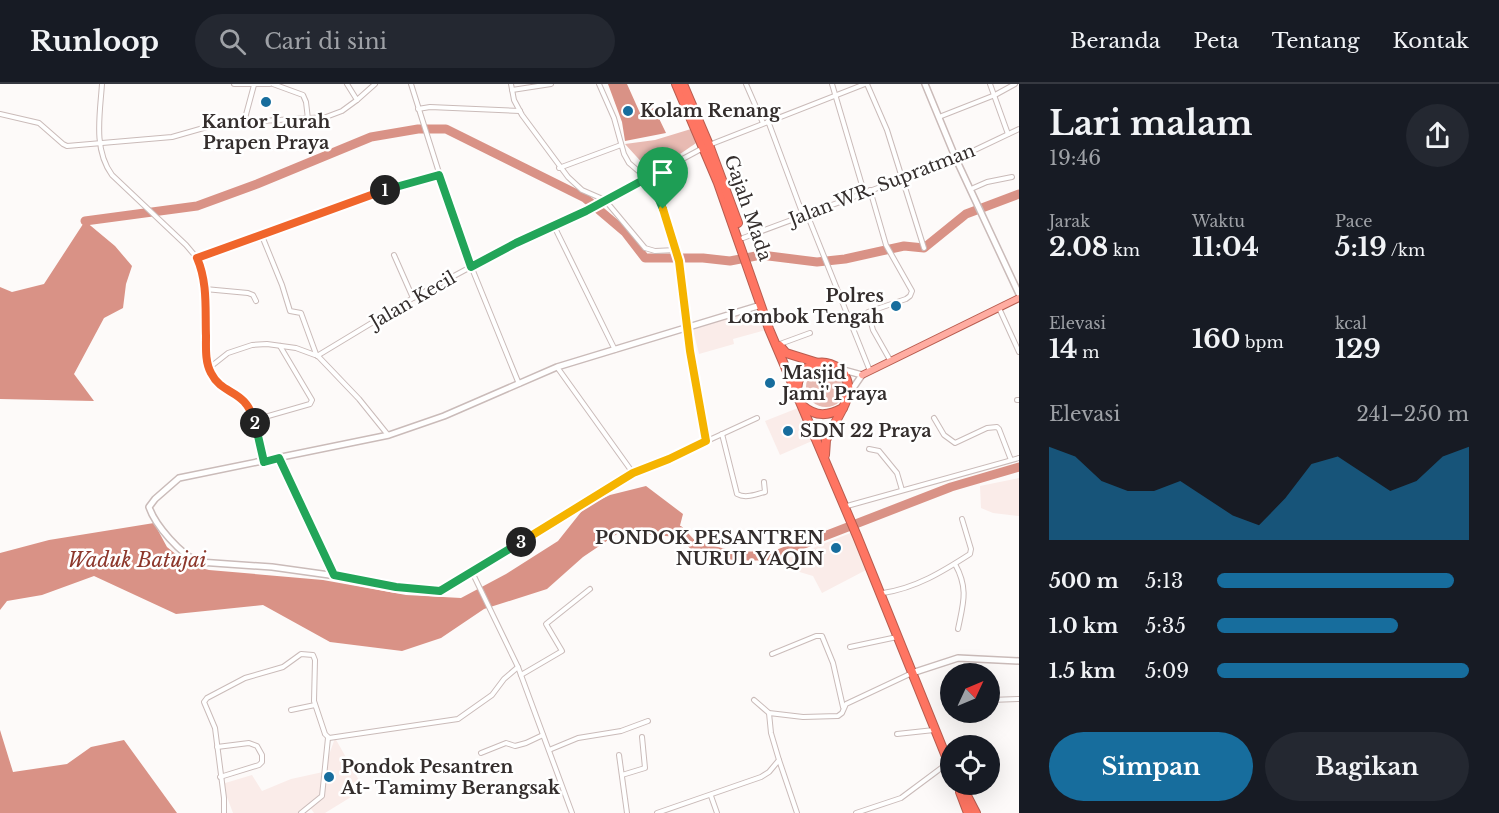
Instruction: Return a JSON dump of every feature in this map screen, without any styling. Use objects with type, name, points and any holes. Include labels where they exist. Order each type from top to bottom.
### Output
[{"type":"highway","name":"Gajah Mada","points":[[676,84],[706,146],[743,238],[744,248]]},
{"type":"highway","name":"Gajah Mada","points":[[683,84],[744,248]]},
{"type":"highway","points":[[744,248],[769,329],[859,536],[940,738]]},
{"type":"highway","name":"Gajah Mada","points":[[749,262],[779,345]]},
{"type":"highway","points":[[779,345],[786,353],[818,363],[832,364],[839,368],[847,380],[849,393],[824,448],[850,517]]},
{"type":"highway","points":[[797,393],[797,383],[801,374],[808,367],[818,363]]},
{"type":"highway","points":[[801,405],[819,414],[832,413],[843,408]]},
{"type":"highway","points":[[859,536],[940,741]]},
{"type":"highway","points":[[962,795],[968,813]]},
{"type":"highway","points":[[965,795],[976,813]]},
{"type":"main road","points":[[862,375],[1019,296]]},
{"type":"street","points":[[102,84],[99,143],[109,170],[197,258],[205,289],[206,350],[209,368],[216,380],[247,403],[254,420],[264,462]]},
{"type":"street","points":[[234,84],[272,84],[303,95],[308,119]]},
{"type":"street","points":[[347,84],[357,100]]},
{"type":"street","points":[[0,114],[39,123],[67,146],[135,142],[244,122],[334,116],[375,84]]},
{"type":"street","points":[[411,84],[471,267],[519,384]]},
{"type":"street","points":[[511,84],[520,111],[559,168],[582,190],[602,202],[645,248],[676,252]]},
{"type":"street","points":[[512,90],[551,84]]},
{"type":"street","points":[[599,84],[614,118],[624,154],[629,163],[647,178],[659,200],[679,261],[686,326],[706,441]]},
{"type":"street","points":[[746,84],[805,214],[870,371]]},
{"type":"street","points":[[832,84],[864,192]]},
{"type":"street","points":[[866,84],[886,130],[924,248]]},
{"type":"street","name":"Jalan Kecil","points":[[316,355],[413,298],[516,243],[586,211],[706,146],[866,84]]},
{"type":"street","points":[[925,84],[956,159],[1019,296]]},
{"type":"street","points":[[990,84],[1008,134]]},
{"type":"street","points":[[939,117],[995,95],[1014,84]]},
{"type":"street","points":[[244,122],[254,85]]},
{"type":"street","points":[[418,109],[430,107],[520,111]]},
{"type":"street","name":"Jalan WR. Supratman","points":[[743,238],[956,159],[1019,129]]},
{"type":"street","points":[[559,168],[621,145]]},
{"type":"street","points":[[197,258],[262,236],[360,198],[439,175]]},
{"type":"street","points":[[971,189],[987,182],[1012,177]]},
{"type":"street","points":[[870,190],[886,245],[912,292],[906,299],[868,312],[873,330],[890,360]]},
{"type":"street","points":[[554,226],[615,350]]},
{"type":"street","points":[[262,236],[290,311],[301,313],[316,355]]},
{"type":"street","points":[[394,255],[413,298]]},
{"type":"street","points":[[205,289],[248,293],[253,295],[256,301]]},
{"type":"street","points":[[757,418],[633,473],[447,588],[436,592],[272,567],[196,562],[180,549],[152,514],[150,505],[177,479],[389,435],[444,416],[557,368],[686,326],[761,305]]},
{"type":"street","points":[[999,308],[1019,352]]},
{"type":"street","points":[[779,345],[810,333]]},
{"type":"street","points":[[209,368],[228,353],[243,347],[267,344],[300,348],[316,355],[367,408],[389,435]]},
{"type":"street","points":[[254,420],[310,404],[312,400],[280,346]]},
{"type":"street","points":[[557,368],[633,473]]},
{"type":"street","points":[[839,368],[849,373],[862,375],[849,393]]},
{"type":"street","points":[[934,418],[944,435],[955,443],[987,428],[996,427],[1011,460]]},
{"type":"street","points":[[722,434],[737,494],[750,496],[765,492],[764,482]]},
{"type":"street","points":[[868,449],[879,451],[897,473],[902,490]]},
{"type":"street","points":[[279,458],[334,575]]},
{"type":"street","points":[[847,506],[1019,458]]},
{"type":"street","points":[[882,593],[914,585],[956,564],[971,553],[962,519]]},
{"type":"street","points":[[956,564],[961,575],[965,597],[958,629]]},
{"type":"street","points":[[472,572],[518,667],[572,813]]},
{"type":"street","points":[[521,675],[562,651],[546,623],[590,589]]},
{"type":"street","points":[[772,654],[819,635],[822,636],[833,663],[843,708]]},
{"type":"street","points":[[850,647],[898,637]]},
{"type":"street","points":[[224,813],[215,728],[204,707],[204,701],[240,680],[283,667],[302,654],[313,655],[315,660],[313,686],[315,705],[328,738],[322,796],[301,813]]},
{"type":"street","points":[[754,700],[769,713],[822,718],[839,716],[846,704],[914,672],[958,658],[1019,661]]},
{"type":"street","points":[[328,738],[458,719],[492,695],[504,679],[518,667]]},
{"type":"street","points":[[1000,700],[1019,699]]},
{"type":"street","points":[[291,710],[315,705]]},
{"type":"street","points":[[769,713],[771,733],[797,813]]},
{"type":"street","points":[[549,750],[578,738],[621,730],[648,721]]},
{"type":"street","points":[[897,735],[935,730]]},
{"type":"street","points":[[481,753],[506,743],[516,746],[543,735]]},
{"type":"street","points":[[622,775],[645,768],[642,737]]},
{"type":"street","points":[[217,747],[249,742],[260,748],[262,760],[259,765],[220,777]]},
{"type":"street","points":[[619,754],[627,813]]},
{"type":"street","points":[[657,813],[761,777],[769,772],[779,760]]},
{"type":"street","points":[[856,813],[903,797],[940,768]]},
{"type":"street","points":[[711,796],[717,813]]},
{"type":"street","points":[[309,808],[312,813]]},
{"type":"shaded area","points":[[691,129],[696,143],[672,158],[653,166],[646,167],[625,144],[655,140]]},
{"type":"shaded area","points":[[762,309],[769,329],[733,339],[734,344],[699,354],[692,326]]},
{"type":"shaded area","points":[[826,367],[834,368],[840,373],[845,379],[845,395],[840,401],[834,406],[826,407],[818,406],[812,401],[807,395],[806,387],[807,379],[812,373],[818,368]]},
{"type":"shaded area","name":"SDN 22 Praya","points":[[798,408],[812,441],[780,455],[765,421]]},
{"type":"shaded area","points":[[1019,478],[1019,516],[993,513],[981,508],[980,486]]},
{"type":"shaded area","name":"PONDOK PESANTREN NURUL YAQIN","points":[[853,532],[868,569],[822,593],[813,576],[773,564]]},
{"type":"shaded area","name":"Pondok Pesantren At- Tamimy Berangsak","points":[[335,738],[364,789],[325,813],[314,813],[309,806],[300,813],[233,813],[222,784],[252,775],[262,791],[291,779],[323,772]]},
{"type":"water","name":"Kolam Renang","points":[[608,84],[627,84],[640,113],[654,108],[666,133],[625,141],[622,122]]},
{"type":"water","points":[[85,221],[115,246],[132,266],[126,284],[123,308],[104,318],[74,374],[94,401],[0,399],[0,287],[12,292],[44,284]]},
{"type":"water","name":"Waduk Batujai","points":[[646,486],[683,514],[677,537],[620,532],[583,557],[547,589],[484,609],[441,638],[402,651],[330,642],[263,605],[176,614],[94,576],[42,595],[7,601],[0,610],[0,553],[49,540],[154,523],[167,547],[189,565],[209,570],[323,580],[406,595],[461,598],[506,574],[558,541],[585,507],[610,495]]},
{"type":"water","points":[[0,730],[13,772],[67,764],[91,747],[124,740],[177,813],[0,813]]},
{"type":"waterway","points":[[85,221],[197,206],[371,137],[418,129],[446,129],[585,198],[625,232],[645,258],[703,258],[730,261],[761,255],[817,262],[845,259],[904,246],[924,248],[966,214],[1019,194]]},
{"type":"waterway","points":[[679,530],[693,545],[735,556],[773,556],[951,487],[1019,467]]},
{"type":"place","name":"Kantor Lurah Prapen Praya","points":[[266,102]]},
{"type":"place","name":"Kolam Renang","points":[[628,111]]},
{"type":"place","name":"Polres Lombok Tengah","points":[[896,306]]},
{"type":"place","name":"Masjid Jami' Praya","points":[[770,383]]},
{"type":"place","name":"SDN 22 Praya","points":[[788,431]]},
{"type":"place","name":"PONDOK PESANTREN NURUL YAQIN","points":[[836,548]]},
{"type":"place","name":"Pondok Pesantren At- Tamimy Berangsak","points":[[329,777]]},
{"type":"route","points":[[439,175],[471,267],[516,243],[586,211],[647,178],[663,209],[679,261],[686,326],[706,441],[618,481],[455,584],[440,591],[396,587],[334,575],[279,458],[264,462],[249,406],[242,398],[216,380],[209,369],[206,350],[205,289],[197,258],[262,236],[360,198],[439,175]]}]
